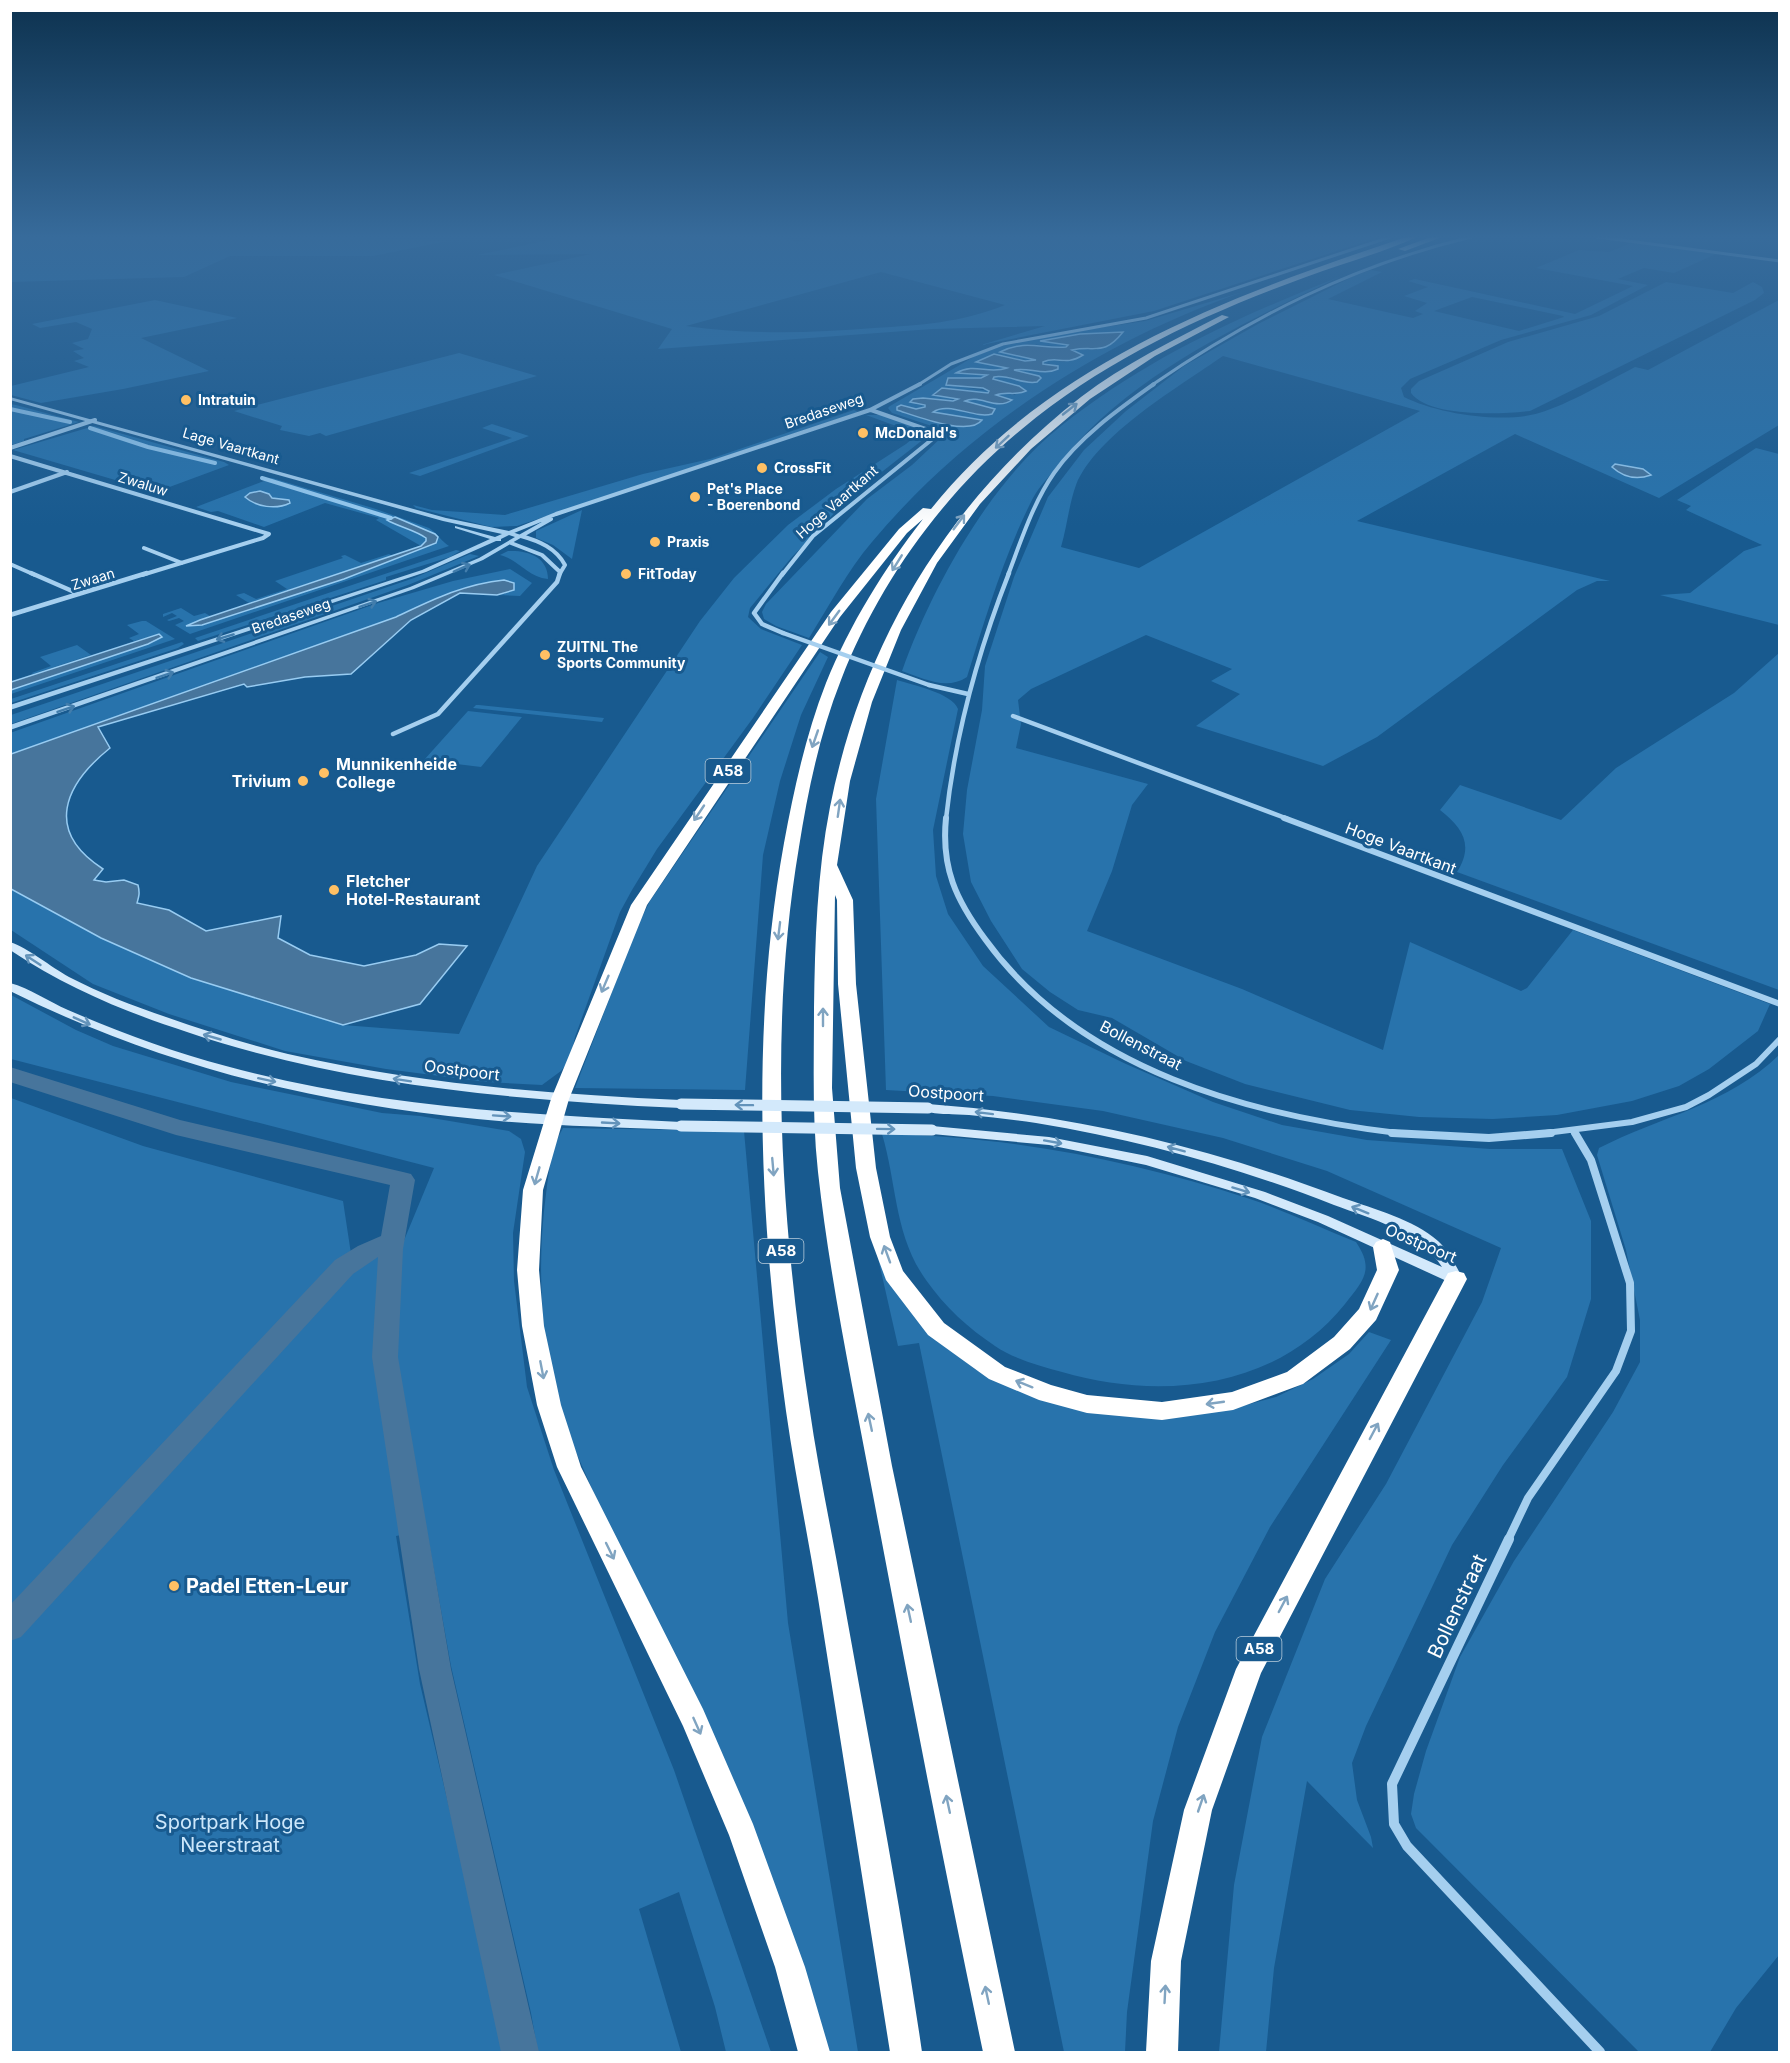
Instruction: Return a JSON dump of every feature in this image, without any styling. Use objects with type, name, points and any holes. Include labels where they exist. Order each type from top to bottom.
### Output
[{"type":"highway","name":"A58","points":[[814,2052],[790,1967],[743,1834],[693,1718],[569,1467],[549,1405],[533,1326],[528,1270],[533,1191],[556,1110],[639,905],[836,615],[903,531],[959,484],[1016,429],[1082,380],[1138,346],[1165,333]]},
{"type":"highway","points":[[999,2052],[860,1373],[827,1163],[823,1076],[823,978],[825,917],[830,866],[842,784],[871,683],[909,598],[946,539],[966,512],[1008,465],[1069,410],[1150,356],[1195,333]]},
{"type":"highway","name":"A58","points":[[906,2052],[794,1383],[772,1160],[775,962],[789,851],[810,753],[838,669],[871,606],[903,554],[959,484]]},
{"type":"highway","points":[[830,866],[845,900],[847,984],[866,1168],[880,1236],[894,1274],[936,1329],[998,1373],[1047,1393],[1087,1404],[1162,1411],[1233,1401],[1295,1378],[1342,1343],[1368,1314],[1388,1270],[1383,1247]]},
{"type":"highway","name":"A58","points":[[1162,2052],[1166,1961],[1198,1810],[1249,1669],[1456,1279]]},
{"type":"main road","name":"Oostpoort","points":[[10,945],[53,973],[127,1007],[201,1034],[267,1053],[460,1089],[556,1110],[681,1126],[932,1130],[1049,1141],[1147,1161],[1260,1196],[1323,1219],[1456,1279]]},
{"type":"main road","name":"Oostpoort","points":[[10,986],[104,1031],[246,1076],[391,1104],[451,1112],[681,1104],[928,1108],[1049,1121],[1116,1133],[1213,1158],[1298,1185],[1395,1224],[1431,1243],[1456,1279]]},
{"type":"street","name":"Bredaseweg","points":[[10,708],[424,571],[509,533],[571,509],[870,410],[912,389],[951,364],[1003,344],[1062,333]]},
{"type":"street","points":[[968,694],[1008,574],[1044,490],[1054,474],[1077,446],[1111,415],[1181,364],[1234,333]]},
{"type":"street","name":"Lage Vaartkant","points":[[10,398],[445,520],[521,536]]},
{"type":"street","name":"Hoge Vaartkant","points":[[870,410],[931,429],[935,437],[840,512],[795,557],[754,613],[756,619],[783,633],[928,685],[968,694]]},
{"type":"street","points":[[10,448],[95,420]]},
{"type":"street","name":"Zwaluw","points":[[10,456],[269,534]]},
{"type":"street","points":[[10,492],[68,472]]},
{"type":"street","name":"Bredaseweg","points":[[10,728],[442,577],[487,557],[571,509]]},
{"type":"street","name":"Lage Vaartkant","points":[[445,520],[460,528],[511,543]]},
{"type":"street","name":"Zwaan","points":[[10,615],[263,538],[269,534]]},
{"type":"street","points":[[393,734],[438,714],[557,582],[566,565],[557,553],[521,536]]},
{"type":"street","points":[[511,543],[542,555],[560,573]]},
{"type":"street","points":[[144,548],[182,563]]},
{"type":"street","points":[[10,564],[80,594]]},
{"type":"street","points":[[194,665],[208,652],[200,645]]},
{"type":"street","name":"Bollenstraat","points":[[968,694],[944,822],[948,872],[961,906],[986,946],[1026,990],[1107,1047],[1179,1081],[1265,1110],[1370,1131],[1455,1138],[1492,1138],[1640,1121],[1697,1103],[1768,1056],[1779,1039]]},
{"type":"street","name":"Hoge Vaartkant","points":[[1013,716],[1779,1004]]},
{"type":"street","name":"Bollenstraat","points":[[1573,1130],[1591,1160],[1630,1283],[1631,1331],[1616,1371],[1528,1498],[1392,1784],[1394,1824],[1407,1846],[1600,2052]]},
{"type":"green space","points":[[90,333],[164,333],[141,338],[209,371],[41,403],[11,395],[11,386],[89,367],[74,361],[84,358],[73,351],[84,349],[72,343],[88,339]]},
{"type":"green space","points":[[669,333],[873,333],[658,349]]},
{"type":"green space","points":[[1021,333],[1041,333],[981,345]]},
{"type":"green space","points":[[1063,333],[1111,333],[1080,334],[1064,344],[1068,345],[1066,347],[1028,344],[1001,352],[1036,360],[1030,361],[994,354],[977,362],[1008,368],[995,370],[969,368],[957,373],[987,375],[981,378],[949,378],[947,385],[989,391],[988,393],[942,388],[951,397],[958,399],[915,404],[926,406],[920,409],[897,410],[962,427],[982,420],[933,412],[940,408],[992,414],[995,409],[965,401],[1007,403],[1007,398],[995,395],[1003,393],[1015,395],[1019,386],[993,379],[994,377],[1003,376],[1027,383],[1020,373],[1014,370],[1027,369],[1045,372],[1058,369],[1055,365],[1042,362],[1049,359],[1064,362],[1081,354],[1072,350],[1075,348],[1096,350],[1122,333],[1145,333],[1089,362],[1041,392],[994,425],[951,461],[910,500],[863,553],[809,638],[764,619],[762,612],[766,604],[867,499],[912,465],[943,436],[938,428],[892,413],[888,408],[975,356],[1005,345]]},
{"type":"green space","points":[[1210,333],[1226,333],[1148,381],[1114,407],[1083,437],[1033,498],[1004,564],[967,677],[951,683],[943,683],[926,680],[902,671],[947,571],[987,506],[1010,476],[1035,449],[1093,402]]},
{"type":"green space","points":[[1242,333],[1525,333],[1501,340],[1410,379],[1401,388],[1404,397],[1434,408],[1471,416],[1508,418],[1551,409],[1635,367],[1648,370],[1717,333],[1779,333],[1779,425],[1659,498],[1515,434],[1357,521],[1610,581],[1597,581],[1577,590],[1377,737],[1323,766],[1196,726],[1240,694],[1211,681],[1232,669],[1146,635],[1031,689],[1018,700],[1021,724],[1016,748],[1148,784],[1132,805],[1112,871],[1087,931],[1242,989],[1383,1050],[1410,942],[1521,991],[1527,988],[1573,930],[1770,1004],[1758,1031],[1709,1069],[1679,1086],[1632,1101],[1557,1115],[1493,1119],[1419,1117],[1350,1110],[1245,1084],[1186,1061],[1112,1018],[1078,1010],[1050,992],[1022,969],[991,921],[971,882],[963,834],[967,790],[982,710],[985,666],[1014,577],[1048,497],[1084,450],[1126,411],[1184,366]],"holes":[[[1223,356],[1420,411],[1139,568],[1061,547],[1076,485],[1086,466],[1101,448],[1141,413]]]},
{"type":"green space","points":[[1539,333],[1688,333],[1530,411],[1485,413],[1450,410],[1420,401],[1411,393],[1411,389],[1419,381],[1508,342]]},
{"type":"green space","points":[[459,353],[537,376],[326,436],[320,433],[309,436],[280,430],[282,426],[234,411]]},
{"type":"green space","points":[[10,404],[16,405],[79,422],[11,445]]},
{"type":"green space","points":[[854,410],[858,412],[517,526],[491,527],[416,508],[413,505],[432,510],[505,515],[643,474],[710,459]]},
{"type":"green space","points":[[866,415],[882,415],[929,432],[929,435],[851,496],[791,558],[750,608],[748,617],[761,629],[802,645],[753,718],[657,849],[632,890],[620,912],[575,1037],[570,1060],[561,1071],[542,1085],[486,1082],[386,1069],[285,1051],[169,1014],[93,984],[11,930],[10,889],[101,938],[191,978],[343,1025],[459,1034],[537,866],[700,621],[734,578],[788,525],[836,489],[918,434]]},
{"type":"green space","points":[[492,424],[529,436],[420,476],[409,473],[512,438],[482,428]]},
{"type":"green space","points":[[94,426],[229,465],[156,492],[13,450]]},
{"type":"green space","points":[[1756,448],[1779,454],[1779,625],[1660,595],[1690,593],[1744,551],[1762,545],[1686,510],[1691,506],[1677,500]]},
{"type":"green space","points":[[272,478],[376,509],[429,528],[449,546],[190,634],[175,625],[184,621],[179,618],[167,620],[177,616],[172,613],[163,617],[163,614],[181,608],[194,616],[205,613],[210,616],[187,626],[202,625],[369,570],[437,540],[435,534],[388,521],[424,536],[426,541],[421,546],[376,520],[379,518],[325,503],[264,527],[218,511],[211,512],[196,507]]},
{"type":"green space","points":[[582,510],[572,559],[553,545],[536,538],[536,531]]},
{"type":"green space","points":[[456,550],[460,551],[450,557],[386,577],[386,580],[198,641],[195,638]]},
{"type":"green space","points":[[508,551],[536,556],[545,565],[548,579],[535,575],[500,555]]},
{"type":"green space","points":[[389,554],[392,556],[249,603],[236,595],[244,593],[256,599],[287,589],[275,581],[343,558],[341,556],[345,555],[361,563]]},
{"type":"green space","points":[[470,554],[479,556],[408,585],[11,724],[11,715],[414,578]]},
{"type":"green space","points":[[510,569],[532,583],[520,596],[497,595],[505,594],[504,580],[462,589],[396,617],[11,754],[10,733],[378,603],[453,581]]},
{"type":"green space","points":[[146,621],[175,639],[11,694],[10,690],[154,642],[159,634],[134,641],[129,638],[139,634],[127,625]]},
{"type":"green space","points":[[182,642],[184,644],[178,648],[11,703],[11,699]]},
{"type":"green space","points":[[77,645],[91,655],[32,673],[51,666],[40,657]]},
{"type":"green space","points":[[820,652],[828,657],[801,715],[780,781],[763,855],[745,1090],[575,1088],[637,927],[650,901]]},
{"type":"green space","points":[[1779,653],[1779,990],[1457,872],[1465,853],[1464,838],[1455,823],[1440,810],[1460,785],[1561,820],[1616,768],[1734,693]]},
{"type":"green space","points":[[897,680],[940,694],[954,703],[958,709],[933,830],[936,876],[948,914],[983,966],[1049,1027],[1213,1102],[1282,1125],[1367,1140],[1490,1149],[1562,1149],[1591,1221],[1591,1299],[1567,1377],[1503,1465],[1452,1545],[1366,1726],[1352,1763],[1357,1800],[1373,1848],[1307,1781],[1274,1968],[1266,2052],[1219,2052],[1234,1885],[1262,1737],[1325,1579],[1386,1484],[1482,1302],[1501,1248],[1327,1171],[1223,1138],[1103,1111],[993,1096],[886,1090],[876,799]]},
{"type":"green space","points":[[476,705],[604,718],[602,722],[473,708]]},
{"type":"green space","points":[[468,711],[522,717],[481,767],[424,760]]},
{"type":"green space","points":[[11,995],[76,1030],[113,1046],[231,1082],[382,1113],[420,1116],[509,1131],[521,1139],[525,1152],[513,1233],[514,1281],[527,1387],[554,1470],[674,1770],[771,2052],[726,2052],[715,2007],[679,1892],[639,1909],[681,2052],[538,2052],[451,1666],[392,1336],[400,1250],[434,1168],[11,1059]]},
{"type":"green space","points":[[1779,1055],[1779,1955],[1736,2008],[1710,2052],[1639,2052],[1416,1828],[1411,1814],[1426,1751],[1460,1657],[1514,1561],[1613,1412],[1640,1362],[1640,1320],[1626,1250],[1597,1155],[1599,1148],[1716,1098],[1759,1072]]},
{"type":"green space","name":"Sportpark Hoge Neerstraat","points":[[11,1098],[143,1146],[343,1201],[353,1267],[375,1254],[385,1252],[390,1256],[379,1339],[411,1533],[396,1536],[420,1684],[503,2037],[504,2052],[11,2052]]},
{"type":"green space","points":[[563,1128],[744,1131],[788,1623],[858,2052],[823,2052],[797,1961],[566,1429],[550,1372],[541,1283],[543,1216],[548,1177],[553,1152]]},
{"type":"green space","points":[[882,1134],[1022,1145],[1114,1162],[1205,1185],[1290,1214],[1356,1242],[1362,1252],[1366,1268],[1357,1289],[1317,1333],[1286,1355],[1252,1371],[1215,1381],[1177,1386],[1138,1386],[1100,1381],[1062,1372],[1027,1362],[1002,1351],[966,1324],[933,1290],[916,1263],[902,1227]]},
{"type":"green space","points":[[878,1258],[924,1329],[975,1369],[1023,1391],[1231,1409],[1276,1397],[1313,1379],[1349,1354],[1369,1332],[1391,1340],[1270,1527],[1215,1632],[1178,1727],[1153,1821],[1127,2012],[1125,2052],[1064,2052],[919,1343],[898,1346]]},
{"type":"shaded area","points":[[1122,333],[1110,345],[1072,350],[1083,355],[1071,360],[1043,362],[1043,364],[1058,366],[1058,369],[1047,372],[1014,370],[1039,376],[1041,378],[1037,382],[994,377],[993,379],[1019,386],[1026,391],[996,395],[1012,400],[1000,404],[976,399],[965,401],[995,409],[992,414],[977,414],[946,408],[933,412],[982,420],[975,425],[942,424],[897,410],[897,407],[901,405],[916,409],[925,407],[925,405],[910,402],[913,399],[953,401],[958,399],[933,395],[942,388],[988,393],[989,391],[983,388],[946,385],[948,378],[981,378],[987,375],[956,373],[963,370],[1007,368],[976,362],[994,354],[1025,361],[1036,360],[1000,352],[1026,345],[1066,347],[1068,345],[1040,341],[1080,334]]},
{"type":"shaded area","points":[[1615,464],[1643,469],[1651,475],[1635,477],[1625,475],[1612,467]]},
{"type":"shaded area","points":[[260,491],[269,494],[272,498],[289,500],[290,503],[266,506],[245,497],[250,493]]},
{"type":"shaded area","points":[[395,517],[435,534],[438,537],[436,543],[344,579],[202,625],[186,626],[421,546],[426,541],[422,535],[387,520]]},
{"type":"shaded area","points":[[504,580],[514,583],[514,590],[497,595],[460,593],[411,620],[351,674],[305,677],[247,687],[244,684],[98,727],[110,748],[81,777],[67,808],[67,824],[73,839],[84,854],[103,869],[94,880],[106,882],[124,880],[138,885],[137,903],[169,910],[206,931],[281,916],[278,938],[310,955],[364,966],[416,955],[439,944],[467,946],[420,1004],[343,1025],[191,978],[101,938],[11,889],[11,754],[396,617],[448,594],[475,585]]},
{"type":"shaded area","points":[[159,634],[162,637],[148,644],[11,690],[11,682]]},
{"type":"waterway","points":[[10,409],[70,422]]},
{"type":"waterway","points":[[90,428],[148,447],[215,463]]},
{"type":"waterway","points":[[262,478],[391,518]]},
{"type":"waterway","points":[[10,1074],[176,1127],[403,1180],[391,1249],[385,1357],[435,1669],[520,2052]]},
{"type":"waterway","points":[[10,1627],[344,1267],[367,1252],[392,1241]]},
{"type":"place","name":"Intratuin","points":[[186,400]]},
{"type":"place","name":"McDonald's","points":[[863,433]]},
{"type":"place","name":"CrossFit","points":[[762,468]]},
{"type":"place","name":"Pet's Place - Boerenbond","points":[[695,497]]},
{"type":"place","name":"Praxis","points":[[655,542]]},
{"type":"place","name":"FitToday","points":[[626,574]]},
{"type":"place","name":"ZUITNL The Sports Community","points":[[545,655]]},
{"type":"place","name":"Munnikenheide College","points":[[324,773]]},
{"type":"place","name":"Trivium","points":[[303,781]]},
{"type":"place","name":"Fletcher Hotel-Restaurant","points":[[334,890]]},
{"type":"place","name":"Padel Etten-Leur","points":[[174,1586]]}]
